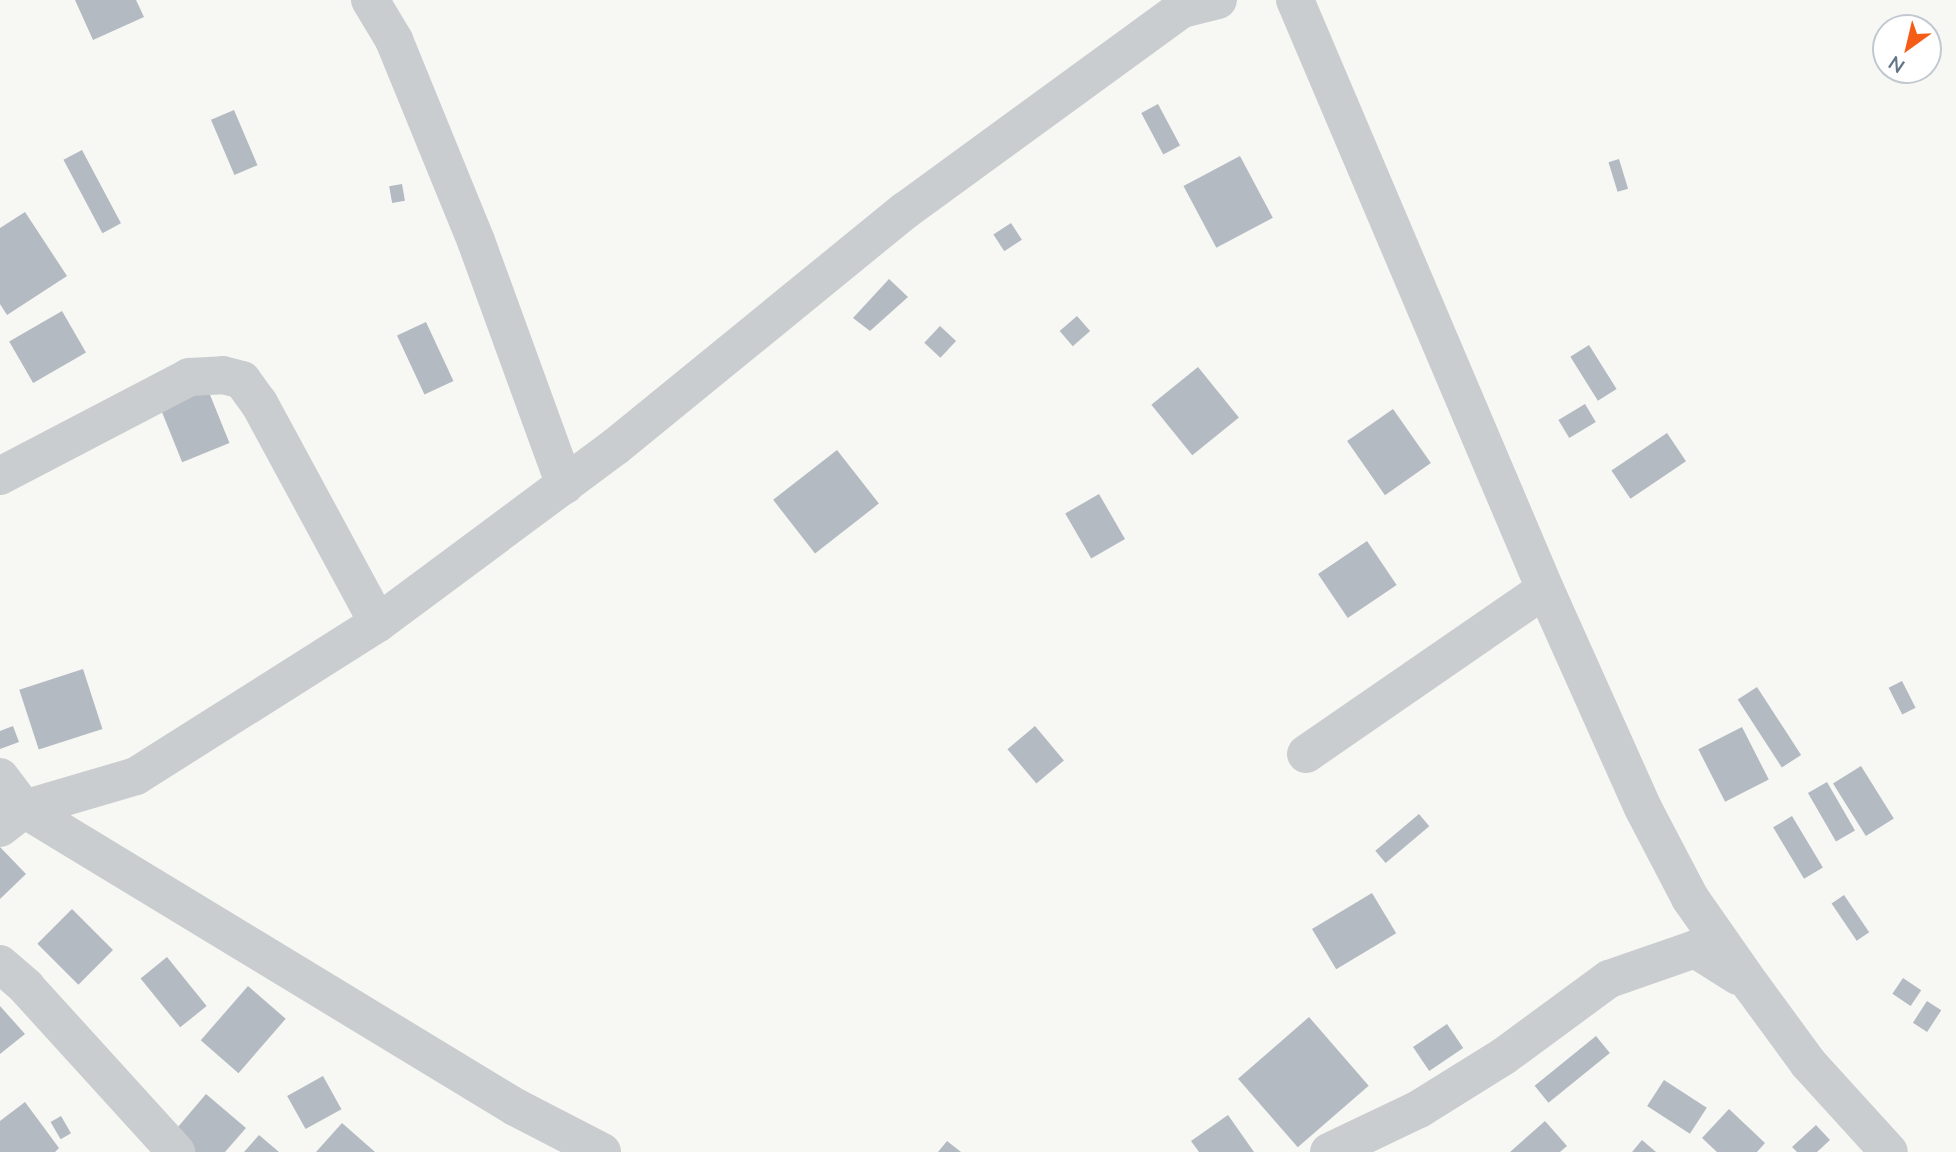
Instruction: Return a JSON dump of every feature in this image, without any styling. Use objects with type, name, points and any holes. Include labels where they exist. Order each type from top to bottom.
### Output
[{"type":"street","points":[[370,0],[394,40],[476,241],[565,485]]},
{"type":"street","points":[[12,818],[136,776],[378,623],[565,485],[906,210],[1157,16],[1218,0]]},
{"type":"street","points":[[1294,0],[1545,589],[1643,808],[1690,898],[1751,985],[1808,1063],[1889,1152]]},
{"type":"street","points":[[0,476],[189,377],[223,374],[242,380],[259,403],[378,623]]},
{"type":"street","points":[[1306,754],[1545,589]]},
{"type":"street","points":[[0,776],[12,818],[515,1107],[602,1152]]},
{"type":"street","points":[[1329,1152],[1419,1109],[1504,1056],[1609,979],[1695,949],[1751,985]]},
{"type":"street","points":[[0,964],[26,987],[176,1152]]},
{"type":"building","points":[[75,0],[136,0],[144,17],[93,40]]},
{"type":"building","points":[[1158,104],[1180,145],[1163,154],[1141,113]]},
{"type":"building","points":[[234,110],[257,165],[234,175],[211,120]]},
{"type":"building","points":[[82,150],[121,223],[102,233],[63,160]]},
{"type":"building","points":[[1240,156],[1273,218],[1216,248],[1183,186]]},
{"type":"building","points":[[1619,159],[1628,189],[1618,192],[1608,162]]},
{"type":"building","points":[[402,184],[405,201],[392,203],[389,186]]},
{"type":"building","points":[[25,212],[67,276],[7,315],[0,304],[0,228]]},
{"type":"building","points":[[1011,223],[1022,240],[1004,251],[993,234]]},
{"type":"building","points":[[889,279],[908,297],[870,331],[853,318]]},
{"type":"building","points":[[62,311],[86,353],[33,383],[9,342]]},
{"type":"building","points":[[1077,316],[1090,331],[1073,346],[1060,331]]},
{"type":"building","points":[[426,322],[453,381],[424,394],[397,336]]},
{"type":"building","points":[[940,326],[956,341],[940,358],[924,343]]},
{"type":"building","points":[[1589,345],[1617,389],[1598,401],[1570,357]]},
{"type":"building","points":[[1198,367],[1239,418],[1192,455],[1151,405]]},
{"type":"building","points":[[204,380],[229,443],[182,462],[157,399]]},
{"type":"building","points":[[1585,404],[1596,422],[1569,438],[1558,420]]},
{"type":"building","points":[[1393,409],[1431,463],[1385,495],[1347,441]]},
{"type":"building","points":[[1667,433],[1686,461],[1630,499],[1611,470]]},
{"type":"building","points":[[837,450],[879,504],[815,553],[773,500]]},
{"type":"building","points":[[1099,494],[1125,539],[1091,559],[1065,514]]},
{"type":"building","points":[[1367,541],[1397,585],[1348,618],[1318,574]]},
{"type":"building","points":[[83,669],[102,729],[39,750],[19,690]]},
{"type":"building","points":[[1902,681],[1916,708],[1902,715],[1889,688]]},
{"type":"building","points":[[1757,687],[1801,755],[1782,767],[1738,700]]},
{"type":"building","points":[[13,726],[19,742],[0,749],[0,731]]},
{"type":"building","points":[[1035,726],[1064,760],[1036,784],[1007,749]]},
{"type":"building","points":[[1742,727],[1769,780],[1725,802],[1698,749]]},
{"type":"building","points":[[1861,766],[1894,819],[1866,836],[1833,783]]},
{"type":"building","points":[[1827,782],[1855,830],[1836,841],[1808,793]]},
{"type":"building","points":[[1419,814],[1429,826],[1386,863],[1375,851]]},
{"type":"building","points":[[1792,816],[1823,867],[1804,879],[1773,827]]},
{"type":"building","points":[[0,847],[26,874],[0,899]]},
{"type":"building","points":[[1372,893],[1396,933],[1336,969],[1312,929]]},
{"type":"building","points":[[1844,895],[1869,932],[1857,941],[1832,903]]},
{"type":"building","points":[[72,909],[113,950],[78,985],[37,944]]},
{"type":"building","points":[[167,957],[207,1006],[180,1027],[141,978]]},
{"type":"building","points":[[1903,978],[1921,990],[1911,1006],[1892,994]]},
{"type":"building","points":[[248,986],[286,1019],[238,1073],[201,1040]]},
{"type":"building","points":[[1927,1001],[1941,1010],[1927,1032],[1913,1023]]},
{"type":"building","points":[[0,1006],[25,1034],[0,1054]]},
{"type":"building","points":[[1309,1017],[1369,1086],[1298,1147],[1238,1079]]},
{"type":"building","points":[[1447,1024],[1463,1048],[1429,1071],[1413,1047]]},
{"type":"building","points":[[1596,1036],[1610,1053],[1548,1103],[1535,1086]]},
{"type":"building","points":[[323,1076],[341,1109],[306,1129],[287,1096]]},
{"type":"building","points":[[1664,1080],[1707,1108],[1690,1134],[1647,1106]]},
{"type":"building","points":[[206,1094],[246,1128],[225,1152],[193,1152],[172,1134]]},
{"type":"building","points":[[25,1102],[59,1148],[55,1152],[0,1152],[0,1121]]},
{"type":"building","points":[[1729,1109],[1765,1143],[1757,1152],[1717,1152],[1702,1138]]},
{"type":"building","points":[[1228,1115],[1254,1152],[1199,1152],[1191,1141]]},
{"type":"building","points":[[61,1116],[71,1133],[61,1139],[51,1122]]},
{"type":"building","points":[[1545,1121],[1567,1146],[1560,1152],[1510,1152]]},
{"type":"building","points":[[342,1123],[375,1152],[316,1152]]},
{"type":"building","points":[[1816,1125],[1830,1140],[1817,1152],[1797,1152],[1792,1147]]},
{"type":"building","points":[[259,1135],[279,1152],[244,1152]]},
{"type":"building","points":[[1642,1140],[1656,1152],[1632,1152]]},
{"type":"building","points":[[947,1141],[961,1152],[938,1152]]}]
